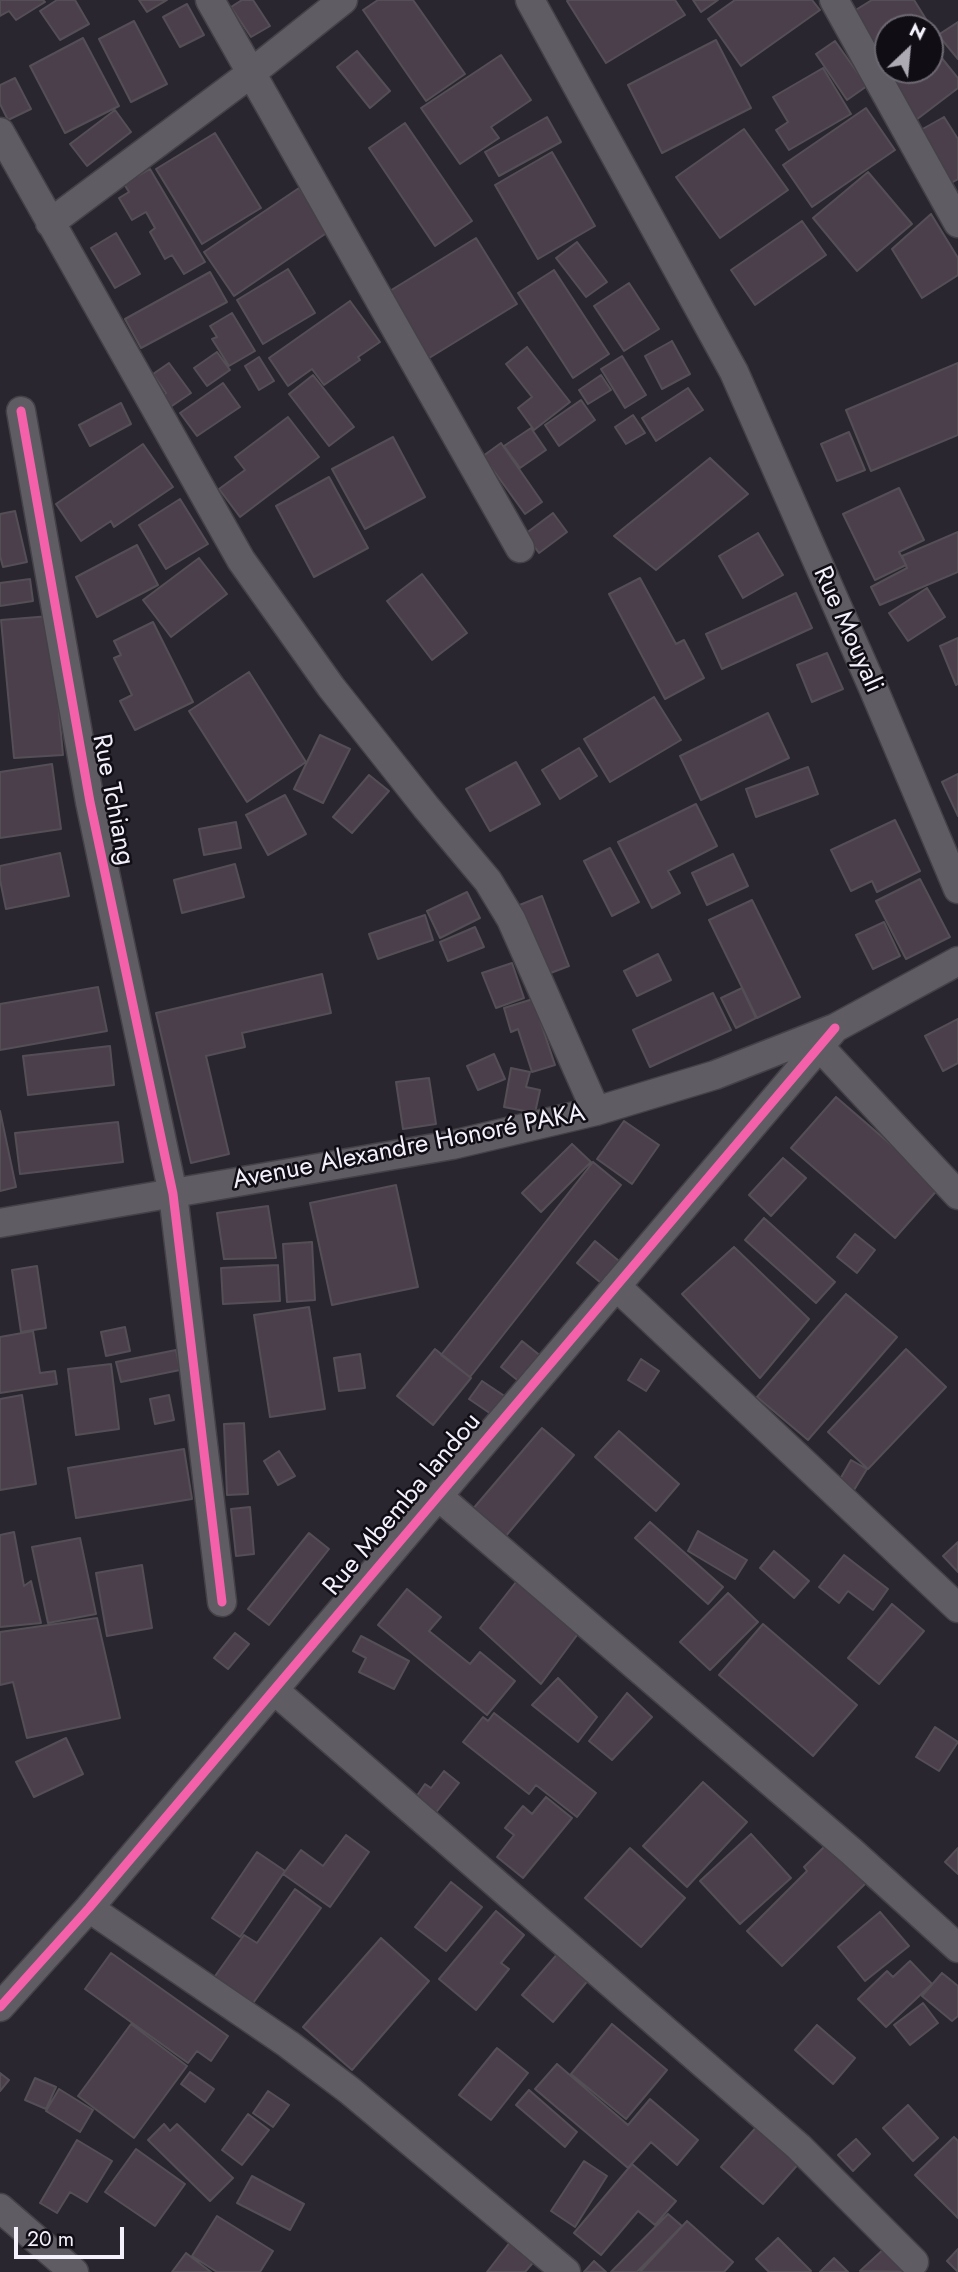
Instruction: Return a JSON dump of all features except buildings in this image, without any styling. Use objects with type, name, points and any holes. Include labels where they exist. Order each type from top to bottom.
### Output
[{"type":"street","points":[[210,0],[520,548]]},
{"type":"street","points":[[50,223],[250,74],[342,0]]},
{"type":"street","name":"Rue Mouyali","points":[[530,0],[734,372],[958,889]]},
{"type":"street","points":[[834,0],[958,223]]},
{"type":"street","points":[[0,132],[241,560],[331,687],[494,890],[511,919],[596,1111]]},
{"type":"street","name":"Rue Tchiang","points":[[22,411],[90,802],[173,1194],[222,1602]]},
{"type":"street","name":"Avenue Alexandre Honoré PAKA","points":[[0,1223],[452,1145],[596,1111],[827,1037],[958,961]]},
{"type":"street","points":[[827,1037],[958,1195]]},
{"type":"street","name":"Rue Mbemba landou","points":[[0,2007],[89,1908],[827,1037]]},
{"type":"street","points":[[616,1286],[958,1608]]},
{"type":"street","points":[[438,1496],[851,1851],[958,1948]]},
{"type":"street","points":[[274,1690],[799,2147],[914,2262]]},
{"type":"street","points":[[89,1908],[349,2090],[566,2272]]},
{"type":"street","points":[[0,2208],[74,2272]]},
{"type":"cycle path","points":[[21,411],[90,802],[173,1194],[222,1602]]},
{"type":"cycle path","points":[[0,2007],[89,1908],[835,1028]]}]
